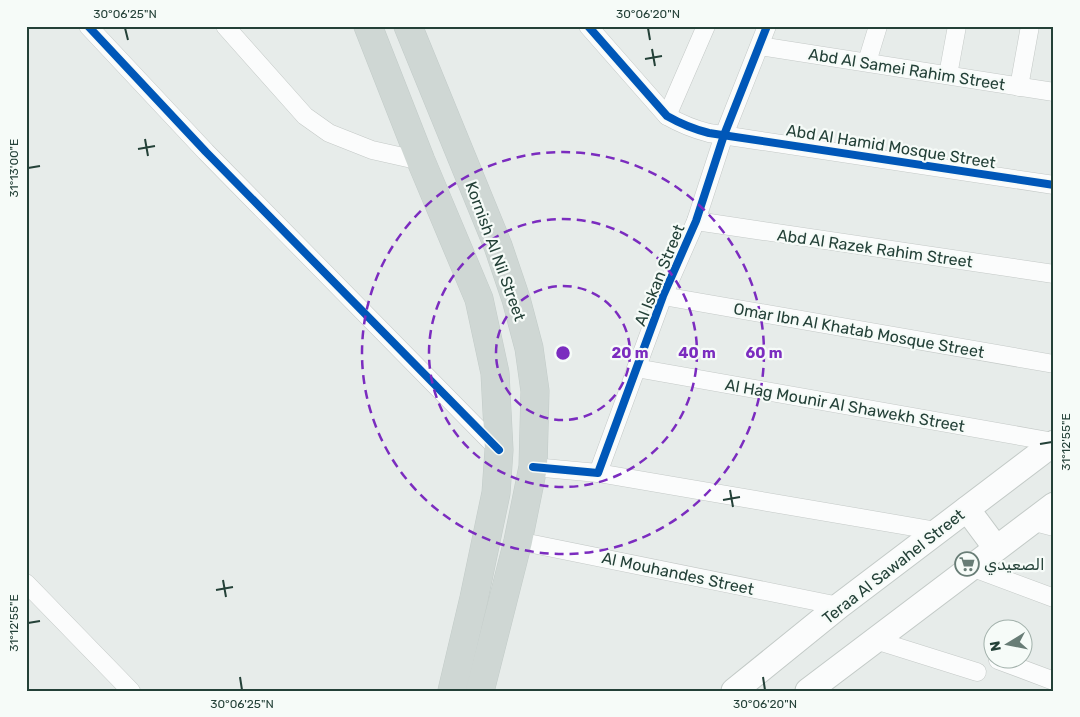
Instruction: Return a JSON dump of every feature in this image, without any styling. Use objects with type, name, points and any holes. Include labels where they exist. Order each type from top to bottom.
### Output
[{"type":"main road","name":"Kornish Al Nil Street","points":[[368,26],[421,161],[479,299],[495,373],[499,450],[496,493],[452,691]]},
{"type":"main road","name":"Kornish Al Nil Street","points":[[408,26],[498,246],[516,299],[528,348],[535,391],[533,467],[518,541],[480,691]]},
{"type":"main road","name":"Teraa Al Sawahel Street","points":[[734,691],[839,606],[1054,443]]},
{"type":"main road","points":[[808,691],[996,548],[1043,524],[1054,505]]},
{"type":"main road","points":[[967,509],[996,548]]},
{"type":"street","points":[[88,26],[206,152],[499,450]]},
{"type":"street","points":[[225,26],[305,116],[329,133],[372,150],[421,161]]},
{"type":"street","points":[[588,26],[667,116],[706,26]]},
{"type":"street","name":"Al Iskan Street","points":[[598,473],[664,296],[696,221],[724,135],[767,26]]},
{"type":"street","points":[[867,62],[878,26]]},
{"type":"street","points":[[948,75],[957,26]]},
{"type":"street","points":[[1019,86],[1030,26]]},
{"type":"street","name":"Abd Al Samei Rahim Street","points":[[760,46],[1054,92]]},
{"type":"street","name":"Abd Al Hamid Mosque Street","points":[[667,116],[694,130],[709,133],[1054,185]]},
{"type":"street","name":"Abd Al Razek Rahim Street","points":[[696,221],[1054,274]]},
{"type":"street","name":"Omar Ibn Al Khatab Mosque Street","points":[[664,296],[1054,364]]},
{"type":"street","name":"Al Hag Mounir Al Shawekh Street","points":[[636,368],[1054,443]]},
{"type":"street","points":[[533,467],[598,473],[937,532]]},
{"type":"street","name":"Al Mouhandes Street","points":[[518,541],[839,606]]},
{"type":"street","points":[[971,567],[1054,598]]},
{"type":"street","points":[[26,583],[131,691]]},
{"type":"street","points":[[876,640],[977,672]]},
{"type":"street","points":[[1025,670],[1054,681]]},
{"type":"cycle path","points":[[88,26],[206,152],[499,450]]},
{"type":"cycle path","points":[[588,26],[667,116],[698,130],[1054,185]]},
{"type":"cycle path","points":[[533,467],[598,473],[663,296],[696,221],[724,135],[767,26]]},
{"type":"place","name":"الصعيدي","points":[[967,564]]}]
